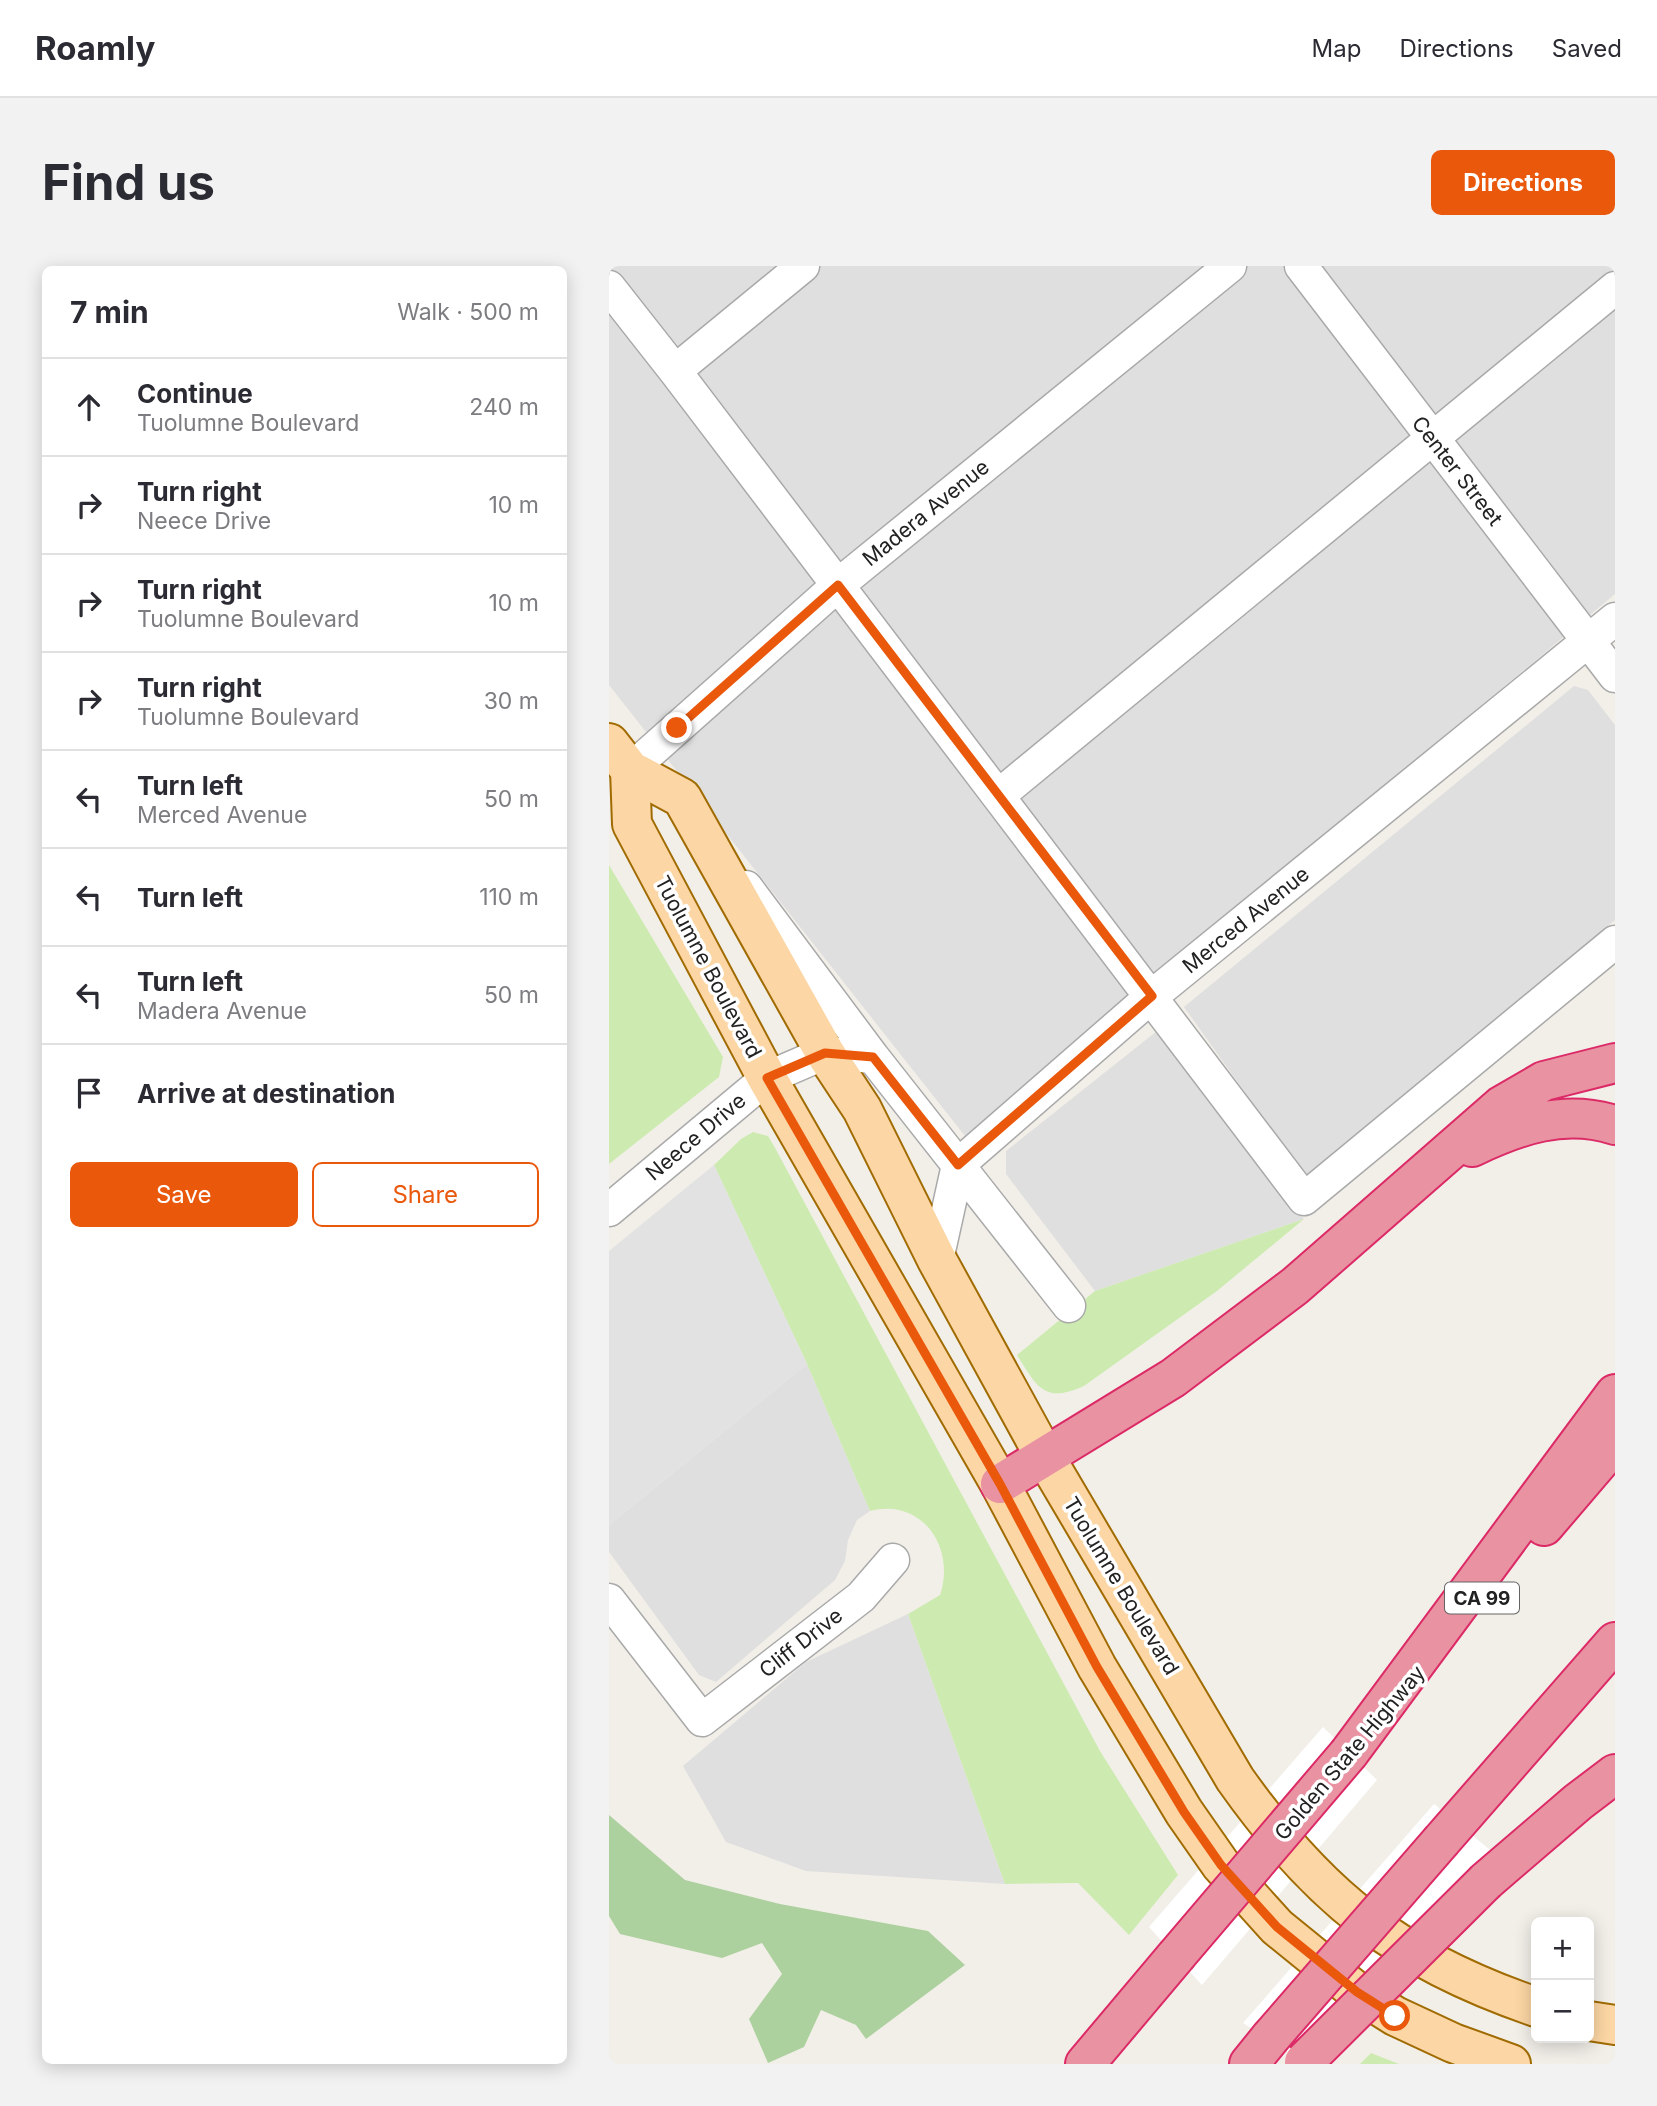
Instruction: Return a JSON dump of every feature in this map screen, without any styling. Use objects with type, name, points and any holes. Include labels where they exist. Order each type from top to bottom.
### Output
[{"type":"highway","points":[[1000,1484],[1173,1378],[1295,1286],[1501,1106],[1544,1081],[1615,1063]]},
{"type":"highway","points":[[1436,1165],[1511,1128],[1572,1117],[1615,1125]]},
{"type":"highway","points":[[1349,1753],[1615,1394]]},
{"type":"highway","name":"Golden State Highway","points":[[1085,2064],[1615,1443]]},
{"type":"highway","points":[[1260,2051],[1615,1642]]},
{"type":"highway","points":[[1303,2063],[1486,1881],[1615,1774]]},
{"type":"main road","name":"Tuolumne Boulevard","points":[[619,756],[682,798],[825,1053],[862,1109],[937,1260],[1045,1457],[1235,1779],[1284,1844],[1319,1882],[1392,1942],[1425,1962],[1475,1986],[1531,2005]]},
{"type":"main road","name":"Tuolumne Boulevard","points":[[619,756],[632,824],[767,1078],[1000,1484],[1097,1667],[1184,1812],[1230,1875],[1277,1927],[1357,1992],[1395,2016],[1441,2038],[1511,2064]]},
{"type":"main road","points":[[1594,2022],[1615,2025]]},
{"type":"street","points":[[675,371],[803,266]]},
{"type":"street","name":"Madera Avenue","points":[[619,756],[838,585],[1230,266]]},
{"type":"street","name":"Center Street","points":[[1301,266],[1615,676]]},
{"type":"street","points":[[609,286],[1304,1199],[1615,942]]},
{"type":"street","points":[[998,796],[1615,288]]},
{"type":"street","name":"Merced Avenue","points":[[958,1165],[1152,996],[1615,619]]},
{"type":"street","name":"Tuolumne Boulevard","points":[[702,832],[787,938],[873,1057],[1069,1306]]},
{"type":"street","points":[[825,1053],[873,1057]]},
{"type":"street","name":"Neece Drive","points":[[609,1210],[767,1078],[825,1053]]},
{"type":"street","points":[[937,1260],[958,1165]]},
{"type":"street","name":"Cliff Drive","points":[[609,1600],[702,1720],[860,1597],[893,1560]]},
{"type":"shaded area","points":[[609,266],[1615,266],[1615,594],[965,1136],[609,685]]},
{"type":"shaded area","points":[[1574,686],[1588,690],[1615,725],[1615,920],[1306,1178],[1184,1007]]},
{"type":"shaded area","points":[[1157,1031],[1304,1219],[1095,1291],[1006,1174],[1006,1151]]},
{"type":"shaded area","points":[[714,1165],[807,1364],[609,1525],[609,1251]]},
{"type":"shaded area","points":[[807,1364],[870,1511],[857,1520],[848,1540],[845,1561],[835,1580],[716,1682],[699,1675],[609,1552],[609,1525]]},
{"type":"shaded area","points":[[908,1614],[1005,1884],[806,1871],[726,1842],[683,1766],[806,1662]]},
{"type":"green space","points":[[609,865],[723,1057],[719,1077],[609,1164]]},
{"type":"green space","points":[[753,1132],[768,1136],[774,1146],[1100,1751],[1178,1875],[1129,1935],[1078,1883],[1005,1884],[908,1614],[940,1595],[944,1577],[939,1544],[919,1519],[905,1512],[889,1509],[870,1511],[807,1364],[714,1165],[741,1139]]},
{"type":"green space","points":[[1304,1219],[1217,1291],[1084,1386],[1050,1393],[1036,1384],[1017,1355],[1095,1291]]},
{"type":"green space","points":[[609,1815],[685,1880],[780,1904],[928,1931],[965,1965],[866,2039],[856,2025],[821,2010],[804,2047],[768,2063],[749,2019],[782,1974],[762,1943],[722,1958],[620,1934],[609,1916]]},
{"type":"green space","points":[[1371,2053],[1399,2064],[1360,2064]]},
{"type":"pier","points":[[1323,1727],[1377,1780],[1202,1985],[1149,1927]]},
{"type":"pier","points":[[1434,1804],[1517,1872],[1306,2064],[1243,2023]]},
{"type":"route","points":[[677,728],[838,585],[1152,996],[958,1165],[873,1057],[825,1053],[767,1078],[1000,1484],[1097,1667],[1184,1812],[1221,1865],[1277,1927],[1357,1992],[1395,2016]]}]
